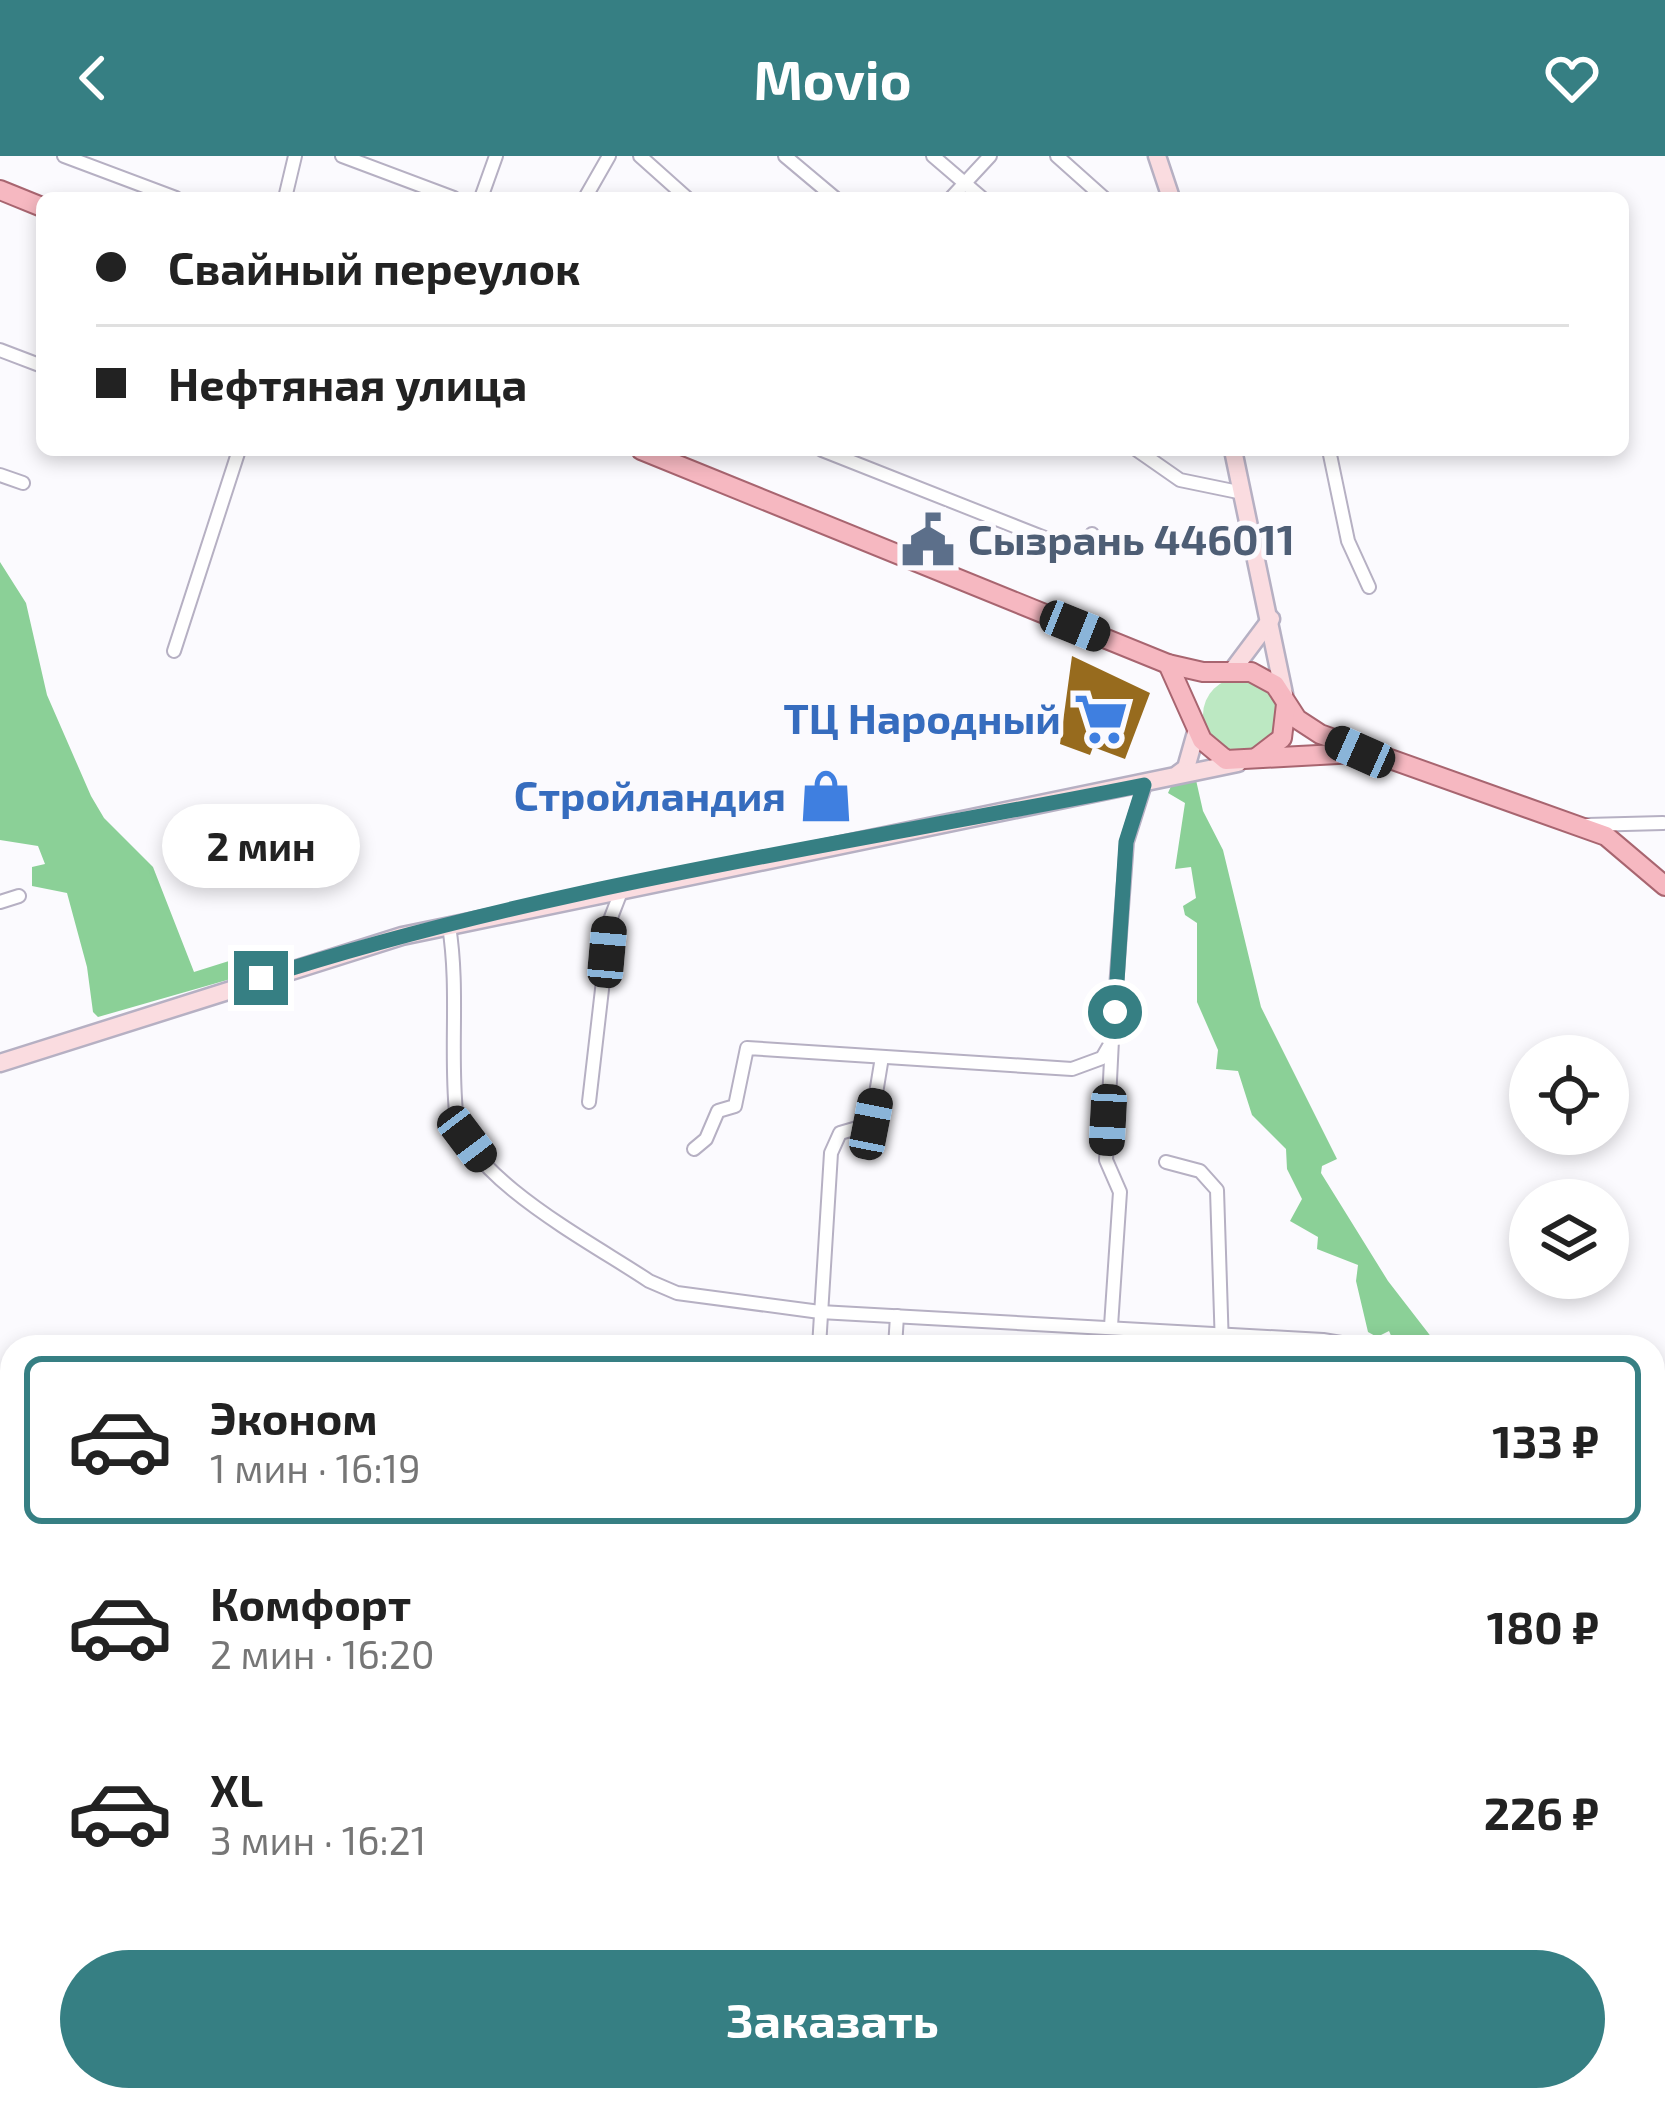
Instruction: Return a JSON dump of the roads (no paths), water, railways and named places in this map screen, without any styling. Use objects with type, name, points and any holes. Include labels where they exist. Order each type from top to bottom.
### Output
[{"type":"main road","points":[[0,190],[36,205]]},
{"type":"main road","points":[[656,456],[1168,664],[1263,677],[1285,696],[1304,726],[1360,752],[1580,824],[1606,836],[1665,886]]},
{"type":"main road","points":[[1168,664],[1216,755],[1243,762],[1360,752]]},
{"type":"main road","points":[[1195,720],[1207,686],[1229,671]]},
{"type":"main road","points":[[1243,762],[1273,750],[1282,738],[1285,696]]},
{"type":"street","points":[[64,156],[160,192]]},
{"type":"street","points":[[286,192],[295,156]]},
{"type":"street","points":[[342,156],[438,192]]},
{"type":"street","points":[[390,174],[398,156]]},
{"type":"street","points":[[483,192],[496,156]]},
{"type":"street","points":[[588,192],[609,156]]},
{"type":"street","points":[[640,156],[680,192]]},
{"type":"street","points":[[785,156],[828,192]]},
{"type":"street","points":[[934,156],[975,192]]},
{"type":"street","points":[[957,192],[990,156]]},
{"type":"street","points":[[1057,156],[1097,192]]},
{"type":"street","points":[[1157,156],[1169,192]]},
{"type":"street","points":[[0,350],[36,364]]},
{"type":"street","points":[[174,651],[237,456]]},
{"type":"street","points":[[837,456],[1065,546],[1092,552],[1092,534]]},
{"type":"street","points":[[1146,456],[1180,479],[1243,493]]},
{"type":"street","points":[[1234,456],[1285,696]]},
{"type":"street","points":[[1330,456],[1348,541],[1369,586]]},
{"type":"street","points":[[0,475],[23,483]]},
{"type":"street","points":[[1229,671],[1271,619]]},
{"type":"street","points":[[1172,778],[1186,768],[1195,720]]},
{"type":"street","points":[[0,1063],[331,956],[449,926],[1243,762]]},
{"type":"street","points":[[1111,1326],[1120,1192],[1106,1160],[1112,1040],[1126,842],[1144,785]]},
{"type":"street","points":[[1580,824],[1664,826]]},
{"type":"street","points":[[589,1102],[610,920],[622,889]]},
{"type":"street","points":[[0,902],[19,896]]},
{"type":"street","points":[[449,926],[458,1010],[456,1116],[494,1176],[663,1287],[820,1312],[1111,1326],[1177,1335]]},
{"type":"street","points":[[694,1149],[706,1139],[718,1112],[735,1106],[747,1048],[1084,1068],[1102,1058],[1112,1040]]},
{"type":"street","points":[[819,1335],[831,1153],[840,1133],[871,1124],[882,1057]]},
{"type":"street","points":[[1166,1162],[1200,1171],[1217,1190],[1221,1335]]},
{"type":"street","points":[[896,1335],[897,1316]]},
{"type":"place","name":"Сызрань 446011","points":[[928,540]]},
{"type":"place","name":"ТЦ Народный","points":[[1101,719]]},
{"type":"place","name":"Стройландия","points":[[826,796]]}]
